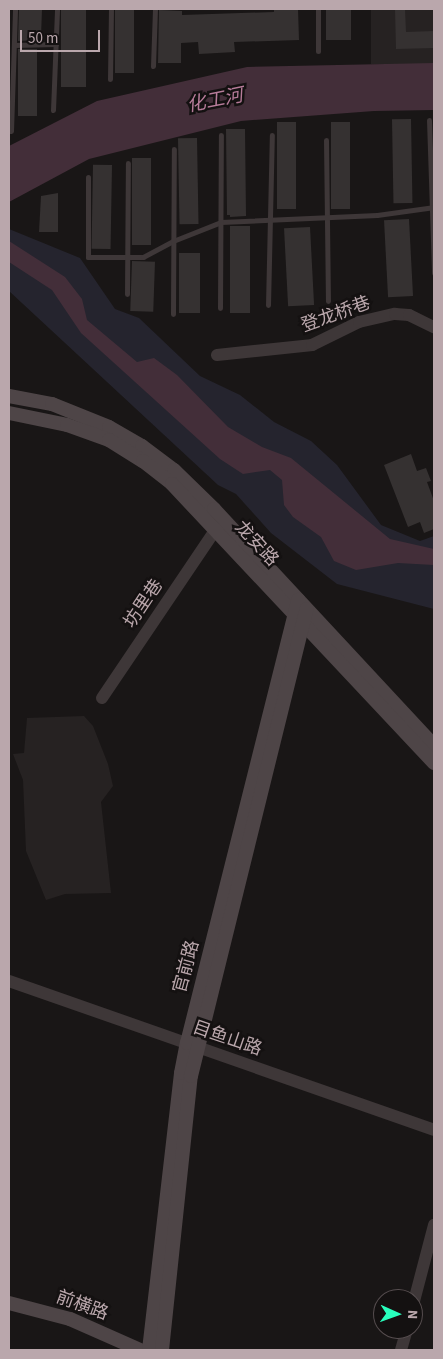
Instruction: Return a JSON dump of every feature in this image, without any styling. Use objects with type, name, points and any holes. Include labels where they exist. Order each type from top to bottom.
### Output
[{"type":"main road","name":"龙安路","points":[[9,396],[52,404],[69,410],[109,427],[158,457],[208,503],[434,763]]},
{"type":"main road","name":"龙安路","points":[[9,413],[67,425],[102,437],[121,446],[172,484],[434,746]]},
{"type":"main road","name":"官前路","points":[[150,1350],[181,1073],[192,1045],[301,611]]},
{"type":"main road","name":"官前路","points":[[162,1350],[191,1076],[192,1045]]},
{"type":"main road","name":"前横路","points":[[9,1304],[70,1319],[140,1350]]},
{"type":"street","name":"登龙桥巷","points":[[217,355],[312,345],[360,322],[395,314],[410,316],[434,327]]},
{"type":"street","name":"坊里巷","points":[[102,698],[216,529]]},
{"type":"street","name":"目鱼山路","points":[[9,981],[434,1130]]},
{"type":"street","points":[[417,1289],[434,1225]]},
{"type":"lane","points":[[11,131],[16,9]]},
{"type":"lane","points":[[53,110],[57,9]]},
{"type":"lane","points":[[110,79],[111,9]]},
{"type":"lane","points":[[153,66],[155,9]]},
{"type":"lane","points":[[318,9],[318,51]]},
{"type":"lane","points":[[14,45],[56,44]]},
{"type":"lane","points":[[429,120],[434,273]]},
{"type":"lane","points":[[220,308],[221,135]]},
{"type":"lane","points":[[268,305],[272,135]]},
{"type":"lane","points":[[326,140],[328,301]]},
{"type":"lane","points":[[173,314],[174,149]]},
{"type":"lane","points":[[127,294],[128,163]]},
{"type":"lane","points":[[88,177],[88,257],[143,257],[173,241],[221,222],[377,215],[433,207]]},
{"type":"shaded area","points":[[371,9],[434,9],[434,64],[371,64]]},
{"type":"shaded area","points":[[9,229],[80,258],[115,309],[139,318],[200,376],[240,395],[274,422],[311,441],[337,465],[381,525],[420,541],[434,536],[434,609],[337,584],[271,533],[236,494],[218,485],[9,291]]},
{"type":"shaded area","points":[[84,716],[93,726],[108,764],[113,786],[101,802],[111,893],[65,894],[46,900],[26,851],[23,780],[13,754],[24,753],[27,718]]},
{"type":"water","name":"化工河","points":[[434,63],[434,110],[374,111],[241,121],[89,159],[9,202],[9,146],[97,101],[247,67]]},
{"type":"water","points":[[9,241],[65,277],[82,299],[87,320],[137,362],[154,358],[177,375],[228,427],[262,447],[291,458],[390,539],[434,549],[434,565],[398,563],[356,570],[334,561],[321,537],[293,517],[284,505],[282,480],[270,470],[243,474],[220,459],[81,333],[52,290],[9,262]]},
{"type":"building","points":[[19,9],[42,9],[41,37],[37,37],[37,40],[18,41]]},
{"type":"building","points":[[61,9],[86,9],[86,87],[61,87]]},
{"type":"building","points":[[115,9],[134,9],[134,73],[115,73]]},
{"type":"building","points":[[274,9],[298,9],[299,40],[234,42],[235,52],[199,54],[198,42],[181,43],[181,63],[158,63],[159,10],[182,11],[182,15],[274,12]]},
{"type":"building","points":[[326,9],[351,9],[351,40],[326,40]]},
{"type":"building","points":[[395,9],[405,9],[406,32],[434,31],[434,48],[396,49]]},
{"type":"building","points":[[18,49],[37,49],[37,116],[18,116]]},
{"type":"building","points":[[392,119],[411,119],[412,203],[393,203]]},
{"type":"building","points":[[277,122],[296,122],[296,209],[277,209]]},
{"type":"building","points":[[331,122],[350,122],[350,209],[331,209]]},
{"type":"building","points":[[226,129],[245,129],[246,216],[230,217],[230,215],[227,215]]},
{"type":"building","points":[[178,138],[197,138],[199,224],[180,224]]},
{"type":"building","points":[[132,158],[151,158],[151,245],[132,245]]},
{"type":"building","points":[[93,165],[112,165],[111,249],[92,249]]},
{"type":"building","points":[[58,193],[58,232],[39,232],[41,196]]},
{"type":"building","points":[[409,219],[413,296],[388,297],[384,220]]},
{"type":"building","points":[[230,226],[250,226],[250,313],[230,313]]},
{"type":"building","points":[[310,227],[314,305],[288,306],[284,228]]},
{"type":"building","points":[[179,253],[200,253],[200,313],[179,313]]},
{"type":"building","points":[[132,261],[155,262],[153,312],[130,311]]},
{"type":"building","points":[[411,454],[417,471],[426,468],[431,481],[427,482],[434,501],[434,529],[424,533],[420,522],[408,527],[384,465]]}]
